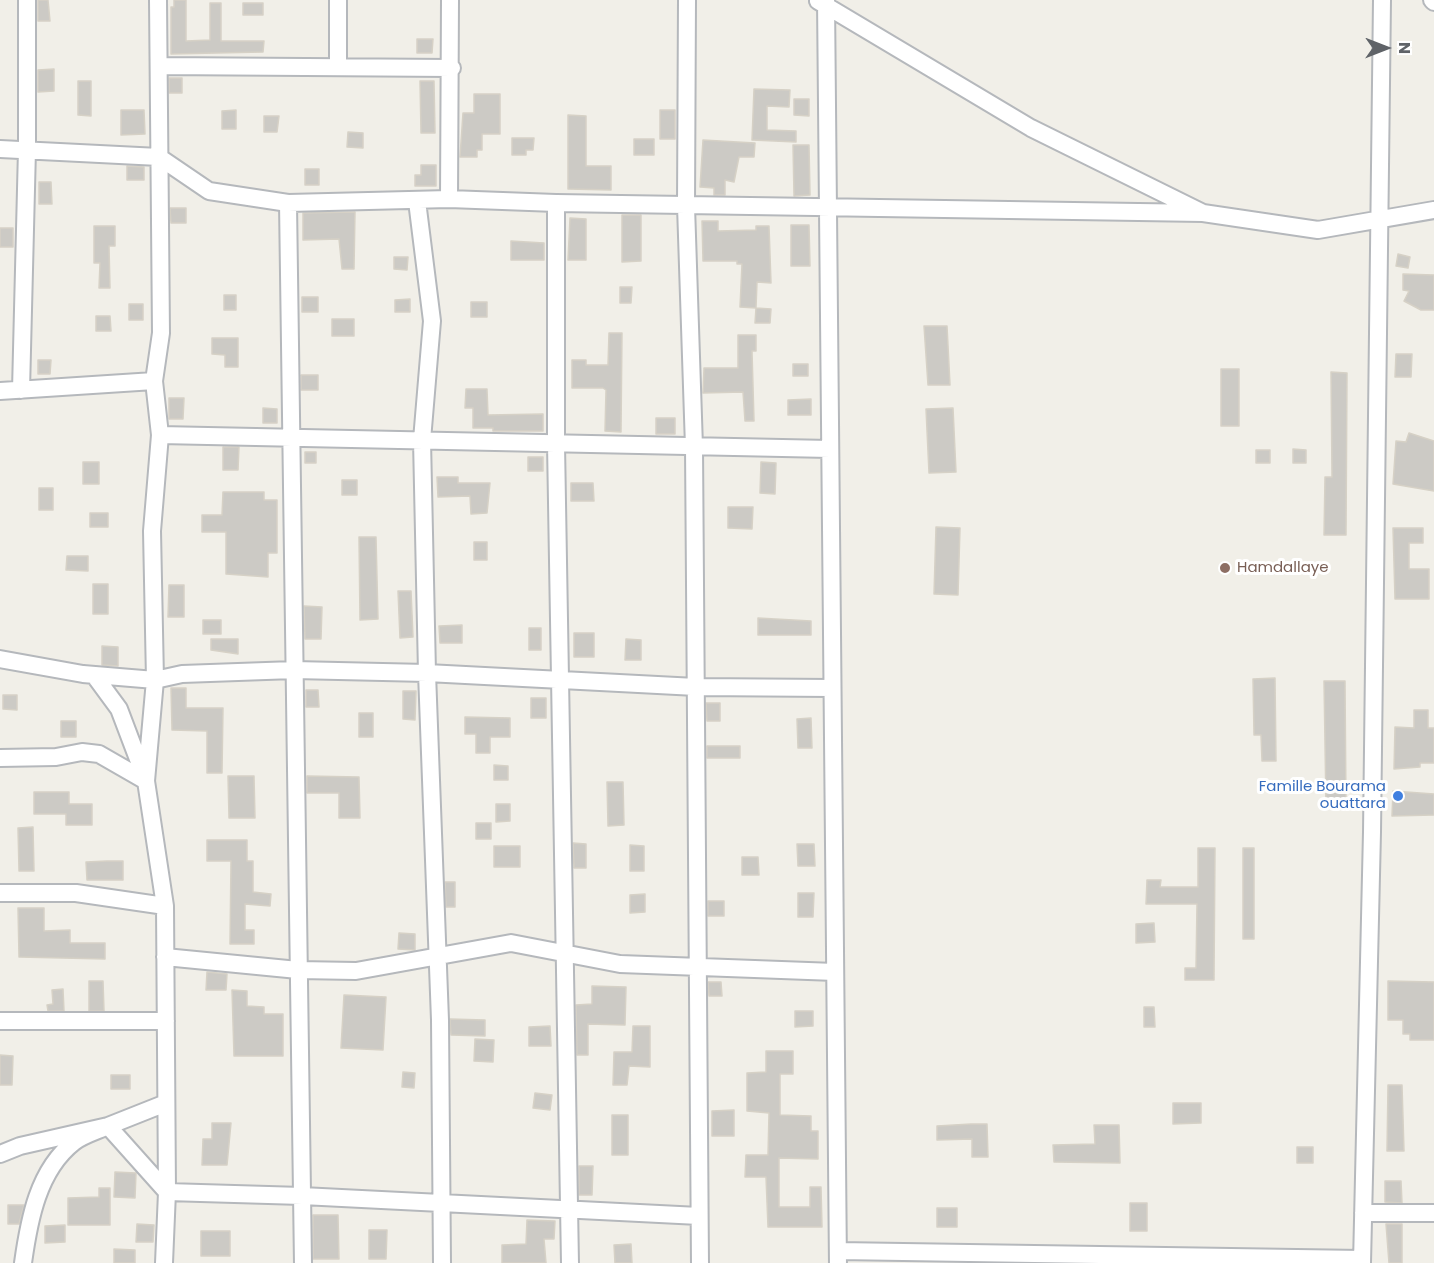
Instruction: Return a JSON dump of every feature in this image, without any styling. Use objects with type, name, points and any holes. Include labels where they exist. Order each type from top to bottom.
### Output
[{"type":"street","points":[[21,390],[27,149],[27,0]]},
{"type":"street","points":[[146,781],[155,680],[152,531],[160,435],[154,381],[161,333],[158,0]]},
{"type":"street","points":[[338,0],[338,67]]},
{"type":"street","points":[[449,199],[452,68],[450,0]]},
{"type":"street","points":[[687,0],[686,206],[694,447],[700,1263]]},
{"type":"street","points":[[823,1],[830,208],[830,449],[838,1257],[1362,1261],[1372,832],[1382,0]]},
{"type":"street","points":[[823,1],[1031,128],[1203,213]]},
{"type":"street","points":[[159,66],[452,68]]},
{"type":"street","points":[[0,149],[159,157],[208,191],[288,203],[449,199],[686,206],[1203,213],[1318,231],[1434,210]]},
{"type":"street","points":[[417,201],[432,321],[422,440],[427,673],[440,1020],[441,1263]]},
{"type":"street","points":[[288,203],[303,1263]]},
{"type":"street","points":[[556,203],[556,444],[570,1263]]},
{"type":"street","points":[[0,391],[154,381]]},
{"type":"street","points":[[160,435],[291,440],[422,440],[830,449]]},
{"type":"street","points":[[0,659],[94,675],[155,680],[182,674],[294,670],[427,673],[696,687],[832,688]]},
{"type":"street","points":[[94,675],[119,709],[146,781],[165,906],[167,1192],[164,1263]]},
{"type":"street","points":[[0,758],[56,757],[82,752],[99,754],[146,781]]},
{"type":"street","points":[[0,893],[76,893],[165,906]]},
{"type":"street","points":[[165,957],[298,970],[356,971],[511,943],[620,964],[698,969],[835,972]]},
{"type":"street","points":[[0,1022],[166,1021]]},
{"type":"street","points":[[23,1263],[30,1221],[44,1177],[74,1142],[166,1103]]},
{"type":"street","points":[[108,1126],[167,1192],[302,1196],[699,1216]]},
{"type":"street","points":[[0,1154],[20,1146],[108,1126]]},
{"type":"street","points":[[1363,1213],[1434,1213]]},
{"type":"building","points":[[38,0],[48,0],[50,21],[38,21]]},
{"type":"building","points":[[174,0],[186,0],[186,41],[210,40],[210,3],[221,3],[221,41],[264,41],[263,52],[171,54],[171,7],[174,7]]},
{"type":"building","points":[[243,3],[263,3],[263,15],[243,15]]},
{"type":"building","points":[[417,39],[433,39],[432,53],[417,53]]},
{"type":"building","points":[[54,69],[54,91],[38,92],[38,70]]},
{"type":"building","points":[[169,78],[182,78],[182,93],[169,93]]},
{"type":"building","points":[[78,81],[91,81],[91,116],[78,115]]},
{"type":"building","points":[[420,81],[434,81],[435,133],[421,133]]},
{"type":"building","points":[[754,89],[790,90],[789,107],[767,106],[767,130],[796,131],[796,142],[752,140]]},
{"type":"building","points":[[474,94],[500,94],[500,134],[482,134],[482,150],[477,150],[477,157],[460,157],[463,113],[474,113]]},
{"type":"building","points":[[794,99],[809,99],[809,116],[794,115]]},
{"type":"building","points":[[121,110],[144,110],[145,134],[121,135]]},
{"type":"building","points":[[236,110],[236,129],[222,129],[222,111]]},
{"type":"building","points":[[660,110],[675,110],[675,139],[660,139]]},
{"type":"building","points":[[568,115],[586,116],[586,166],[611,166],[611,190],[568,189]]},
{"type":"building","points":[[264,116],[279,116],[277,132],[264,132]]},
{"type":"building","points":[[348,132],[363,133],[363,148],[347,147]]},
{"type":"building","points":[[512,138],[534,138],[533,150],[526,150],[526,155],[512,155]]},
{"type":"building","points":[[634,139],[654,139],[654,155],[634,155]]},
{"type":"building","points":[[703,140],[755,143],[754,157],[739,157],[734,182],[725,180],[725,195],[714,195],[714,188],[700,187]]},
{"type":"building","points":[[793,145],[809,145],[810,195],[794,196]]},
{"type":"building","points":[[421,165],[436,165],[436,186],[415,186],[415,175],[421,175]]},
{"type":"building","points":[[127,166],[144,167],[144,180],[127,180]]},
{"type":"building","points":[[305,169],[319,169],[319,185],[305,185]]},
{"type":"building","points":[[39,182],[51,182],[52,204],[39,204]]},
{"type":"building","points":[[170,208],[186,208],[186,223],[171,223]]},
{"type":"building","points":[[355,212],[354,269],[342,269],[339,239],[303,240],[303,213]]},
{"type":"building","points":[[622,215],[641,215],[641,261],[622,262]]},
{"type":"building","points":[[570,218],[586,219],[586,260],[568,260]]},
{"type":"building","points":[[702,221],[718,221],[718,231],[756,230],[756,226],[769,226],[771,283],[757,282],[756,308],[740,307],[742,264],[737,264],[737,261],[703,261]]},
{"type":"building","points":[[791,225],[809,225],[810,266],[791,266]]},
{"type":"building","points":[[94,226],[115,226],[115,246],[109,246],[110,288],[99,288],[100,263],[94,263]]},
{"type":"building","points":[[0,228],[13,228],[13,247],[0,247]]},
{"type":"building","points":[[511,241],[544,243],[544,260],[511,260]]},
{"type":"building","points":[[1398,254],[1410,257],[1408,268],[1396,266]]},
{"type":"building","points":[[394,257],[408,257],[407,270],[394,269]]},
{"type":"building","points":[[1403,274],[1434,275],[1434,310],[1421,310],[1404,301],[1409,291],[1403,290]]},
{"type":"building","points":[[620,287],[632,287],[631,303],[620,303]]},
{"type":"building","points":[[224,295],[236,295],[236,310],[224,310]]},
{"type":"building","points":[[302,297],[318,297],[318,312],[302,312]]},
{"type":"building","points":[[410,299],[410,312],[395,312],[395,300]]},
{"type":"building","points":[[471,302],[487,302],[487,317],[471,317]]},
{"type":"building","points":[[129,304],[143,304],[143,320],[129,320]]},
{"type":"building","points":[[756,308],[771,309],[770,323],[755,323]]},
{"type":"building","points":[[96,316],[110,316],[111,331],[96,331]]},
{"type":"building","points":[[332,319],[354,319],[354,336],[332,336]]},
{"type":"building","points":[[924,326],[947,326],[950,385],[928,385]]},
{"type":"building","points":[[609,333],[622,333],[621,432],[605,431],[606,390],[603,388],[572,388],[572,360],[586,360],[586,365],[608,365]]},
{"type":"building","points":[[738,335],[756,335],[756,351],[752,351],[754,421],[745,421],[743,392],[703,393],[704,368],[738,368]]},
{"type":"building","points":[[212,338],[238,338],[238,367],[225,367],[225,355],[212,354]]},
{"type":"building","points":[[1396,354],[1412,354],[1411,377],[1395,377]]},
{"type":"building","points":[[38,360],[51,360],[50,374],[38,374]]},
{"type":"building","points":[[793,364],[808,364],[808,376],[793,376]]},
{"type":"building","points":[[1221,369],[1239,369],[1239,426],[1221,426]]},
{"type":"building","points":[[1331,372],[1347,373],[1346,535],[1324,535],[1325,477],[1332,477]]},
{"type":"building","points":[[301,375],[318,375],[318,390],[301,390]]},
{"type":"building","points":[[466,389],[487,389],[488,415],[543,414],[543,431],[493,431],[493,428],[473,428],[473,408],[465,408]]},
{"type":"building","points":[[169,398],[184,398],[183,419],[169,419]]},
{"type":"building","points":[[811,399],[811,415],[788,415],[788,400]]},
{"type":"building","points":[[263,408],[277,409],[277,423],[263,423]]},
{"type":"building","points":[[953,408],[956,472],[929,473],[926,409]]},
{"type":"building","points":[[656,418],[675,418],[675,434],[656,434]]},
{"type":"building","points":[[1409,433],[1434,441],[1434,491],[1393,484],[1396,441],[1406,442]]},
{"type":"building","points":[[223,447],[239,447],[238,470],[223,470]]},
{"type":"building","points":[[1293,449],[1306,450],[1306,463],[1293,463]]},
{"type":"building","points":[[1256,450],[1270,450],[1270,463],[1256,463]]},
{"type":"building","points":[[305,452],[316,452],[316,463],[305,463]]},
{"type":"building","points":[[528,457],[543,457],[543,471],[528,471]]},
{"type":"building","points":[[83,462],[99,462],[99,484],[83,484]]},
{"type":"building","points":[[761,462],[776,463],[775,494],[760,493]]},
{"type":"building","points":[[437,477],[458,477],[458,483],[490,483],[487,513],[471,514],[470,496],[438,497]]},
{"type":"building","points":[[342,480],[357,480],[357,495],[342,495]]},
{"type":"building","points":[[571,483],[593,483],[594,501],[571,501]]},
{"type":"building","points":[[39,488],[53,488],[53,510],[39,510]]},
{"type":"building","points":[[223,492],[264,492],[264,500],[277,500],[277,553],[268,553],[268,577],[226,574],[226,532],[202,532],[202,515],[222,515]]},
{"type":"building","points":[[728,507],[753,507],[752,529],[728,528]]},
{"type":"building","points":[[90,513],[108,513],[108,527],[90,527]]},
{"type":"building","points":[[936,527],[960,528],[958,595],[934,594]]},
{"type":"building","points":[[1393,528],[1423,528],[1423,543],[1409,543],[1409,569],[1429,569],[1429,599],[1395,599]]},
{"type":"building","points":[[359,537],[376,537],[378,619],[360,620]]},
{"type":"building","points":[[474,542],[487,542],[487,560],[474,560]]},
{"type":"building","points":[[67,556],[88,556],[88,571],[66,570]]},
{"type":"building","points":[[93,584],[108,584],[108,614],[93,614]]},
{"type":"building","points":[[169,585],[184,585],[184,617],[168,617]]},
{"type":"building","points":[[398,591],[411,591],[413,637],[400,638]]},
{"type":"building","points":[[304,606],[322,607],[321,639],[305,639]]},
{"type":"building","points":[[758,618],[811,621],[811,635],[758,635]]},
{"type":"building","points":[[203,620],[221,620],[221,634],[203,634]]},
{"type":"building","points":[[462,625],[462,643],[440,643],[439,626]]},
{"type":"building","points":[[529,628],[541,628],[541,650],[529,650]]},
{"type":"building","points":[[574,633],[594,633],[594,657],[574,657]]},
{"type":"building","points":[[211,639],[238,639],[238,654],[211,650]]},
{"type":"building","points":[[626,639],[641,640],[641,660],[625,660]]},
{"type":"building","points":[[102,646],[118,647],[118,666],[102,665]]},
{"type":"building","points":[[1275,678],[1276,761],[1262,761],[1261,735],[1254,735],[1253,679]]},
{"type":"building","points":[[1324,681],[1345,681],[1346,806],[1326,806]]},
{"type":"building","points":[[171,688],[186,688],[186,708],[223,708],[222,773],[207,773],[207,731],[172,730]]},
{"type":"building","points":[[306,690],[318,690],[319,707],[306,707]]},
{"type":"building","points":[[403,691],[416,691],[415,720],[403,719]]},
{"type":"building","points":[[3,695],[17,695],[17,710],[3,709]]},
{"type":"building","points":[[531,698],[546,698],[546,718],[531,718]]},
{"type":"building","points":[[706,703],[720,703],[720,721],[707,721]]},
{"type":"building","points":[[1414,710],[1428,710],[1428,728],[1434,728],[1434,763],[1420,763],[1420,767],[1394,769],[1395,727],[1414,728]]},
{"type":"building","points":[[359,713],[373,713],[373,737],[359,737]]},
{"type":"building","points":[[465,717],[510,718],[510,737],[490,737],[490,753],[476,753],[476,734],[465,734]]},
{"type":"building","points":[[811,718],[812,748],[798,748],[797,719]]},
{"type":"building","points":[[61,721],[76,721],[76,737],[61,737]]},
{"type":"building","points":[[707,746],[740,746],[740,758],[707,758]]},
{"type":"building","points":[[494,765],[508,766],[508,780],[494,780]]},
{"type":"building","points":[[228,776],[254,776],[255,818],[229,818]]},
{"type":"building","points":[[307,776],[359,777],[360,818],[339,818],[339,793],[307,793]]},
{"type":"building","points":[[607,782],[623,782],[624,825],[608,826]]},
{"type":"building","points":[[1393,791],[1434,794],[1434,815],[1392,816]]},
{"type":"building","points":[[34,792],[69,792],[69,804],[92,804],[92,825],[66,825],[66,814],[34,814]]},
{"type":"building","points":[[496,804],[510,804],[510,821],[496,822]]},
{"type":"building","points":[[476,823],[491,823],[491,839],[476,839]]},
{"type":"building","points":[[33,827],[34,871],[19,871],[18,828]]},
{"type":"building","points":[[207,840],[247,840],[247,861],[253,861],[253,892],[271,894],[270,906],[245,904],[245,930],[254,930],[254,944],[230,944],[231,861],[207,861]]},
{"type":"building","points":[[573,843],[586,844],[586,868],[574,868]]},
{"type":"building","points":[[797,844],[814,844],[815,866],[798,866]]},
{"type":"building","points":[[630,845],[644,846],[644,871],[630,871]]},
{"type":"building","points":[[494,846],[520,846],[520,867],[494,867]]},
{"type":"building","points":[[1198,848],[1215,848],[1214,980],[1185,980],[1185,968],[1196,968],[1197,904],[1146,904],[1147,880],[1161,880],[1160,887],[1198,887]]},
{"type":"building","points":[[1243,848],[1254,848],[1254,939],[1243,939]]},
{"type":"building","points":[[742,857],[758,857],[759,875],[742,875]]},
{"type":"building","points":[[123,861],[123,880],[87,880],[86,862]]},
{"type":"building","points":[[445,882],[455,882],[455,907],[446,907]]},
{"type":"building","points":[[798,893],[814,893],[813,917],[798,917]]},
{"type":"building","points":[[645,894],[645,912],[630,913],[630,895]]},
{"type":"building","points":[[708,901],[724,901],[724,916],[708,916]]},
{"type":"building","points":[[18,908],[44,908],[44,931],[70,930],[70,943],[105,943],[105,959],[19,957]]},
{"type":"building","points":[[1154,923],[1155,942],[1136,943],[1136,924]]},
{"type":"building","points":[[399,933],[415,934],[415,950],[398,949]]},
{"type":"building","points":[[207,972],[227,974],[226,990],[206,990]]},
{"type":"building","points":[[89,981],[103,981],[104,1011],[89,1011]]},
{"type":"building","points":[[1388,981],[1434,982],[1434,1040],[1410,1040],[1410,1034],[1403,1034],[1403,1020],[1388,1020]]},
{"type":"building","points":[[708,982],[721,982],[722,996],[709,996]]},
{"type":"building","points":[[592,986],[626,987],[625,1025],[588,1024],[588,1055],[577,1055],[576,1005],[592,1004]]},
{"type":"building","points":[[63,989],[64,1011],[48,1011],[47,1005],[53,1004],[52,990]]},
{"type":"building","points":[[232,990],[247,991],[247,1006],[264,1007],[264,1014],[283,1014],[283,1056],[234,1056]]},
{"type":"building","points":[[344,995],[386,997],[383,1050],[341,1048]]},
{"type":"building","points":[[1144,1007],[1154,1007],[1155,1027],[1144,1027]]},
{"type":"building","points":[[795,1011],[813,1011],[813,1026],[795,1027]]},
{"type":"building","points":[[450,1019],[485,1020],[485,1036],[451,1035]]},
{"type":"building","points":[[550,1026],[551,1046],[529,1046],[529,1027]]},
{"type":"building","points":[[633,1026],[650,1026],[650,1067],[629,1066],[627,1085],[613,1085],[614,1052],[632,1052]]},
{"type":"building","points":[[475,1039],[494,1040],[493,1062],[474,1061]]},
{"type":"building","points":[[766,1051],[793,1051],[793,1074],[780,1074],[780,1115],[811,1116],[811,1131],[818,1131],[818,1159],[779,1158],[779,1207],[810,1207],[810,1187],[821,1187],[822,1227],[768,1227],[766,1177],[745,1177],[746,1155],[768,1155],[769,1113],[747,1111],[747,1073],[766,1072]]},
{"type":"building","points":[[0,1055],[13,1056],[12,1085],[0,1085]]},
{"type":"building","points":[[403,1072],[415,1073],[414,1088],[402,1087]]},
{"type":"building","points":[[111,1075],[130,1075],[130,1089],[111,1089]]},
{"type":"building","points":[[1388,1085],[1402,1085],[1404,1151],[1387,1151]]},
{"type":"building","points":[[535,1093],[552,1095],[550,1110],[533,1108]]},
{"type":"building","points":[[1173,1103],[1201,1103],[1201,1123],[1173,1124]]},
{"type":"building","points":[[734,1110],[734,1136],[712,1136],[712,1111]]},
{"type":"building","points":[[612,1115],[628,1115],[628,1155],[612,1155]]},
{"type":"building","points":[[212,1123],[231,1123],[227,1165],[202,1165],[203,1139],[212,1139]]},
{"type":"building","points":[[987,1124],[988,1157],[972,1157],[972,1139],[937,1140],[937,1126]]},
{"type":"building","points":[[1094,1125],[1119,1125],[1120,1163],[1054,1162],[1053,1145],[1095,1144]]},
{"type":"building","points":[[1297,1147],[1313,1147],[1313,1163],[1297,1163]]},
{"type":"building","points":[[579,1166],[593,1166],[592,1195],[579,1195]]},
{"type":"building","points":[[115,1172],[136,1173],[135,1198],[114,1197]]},
{"type":"building","points":[[1385,1181],[1401,1181],[1402,1203],[1385,1202]]},
{"type":"building","points":[[99,1188],[110,1188],[110,1225],[68,1225],[68,1198],[99,1197]]},
{"type":"building","points":[[1130,1203],[1147,1203],[1147,1231],[1130,1231]]},
{"type":"building","points":[[8,1205],[24,1205],[19,1224],[8,1224]]},
{"type":"building","points":[[937,1208],[957,1208],[957,1227],[937,1227]]},
{"type":"building","points":[[313,1215],[338,1215],[339,1259],[313,1259]]},
{"type":"building","points":[[527,1220],[555,1221],[554,1239],[544,1239],[546,1263],[502,1263],[502,1245],[526,1244]]},
{"type":"building","points":[[137,1224],[154,1225],[153,1242],[136,1242]]},
{"type":"building","points":[[1386,1224],[1402,1224],[1402,1263],[1389,1263]]},
{"type":"building","points":[[65,1225],[65,1242],[45,1243],[45,1226]]},
{"type":"building","points":[[369,1230],[387,1230],[386,1259],[369,1259]]},
{"type":"building","points":[[201,1231],[230,1231],[230,1256],[201,1256]]},
{"type":"building","points":[[631,1244],[632,1263],[615,1263],[614,1245]]},
{"type":"building","points":[[114,1249],[135,1250],[135,1263],[114,1263]]},
{"type":"place","name":"Hamdallaye","points":[[1225,568]]},
{"type":"place","name":"Famille Bourama ouattara","points":[[1398,796]]}]
